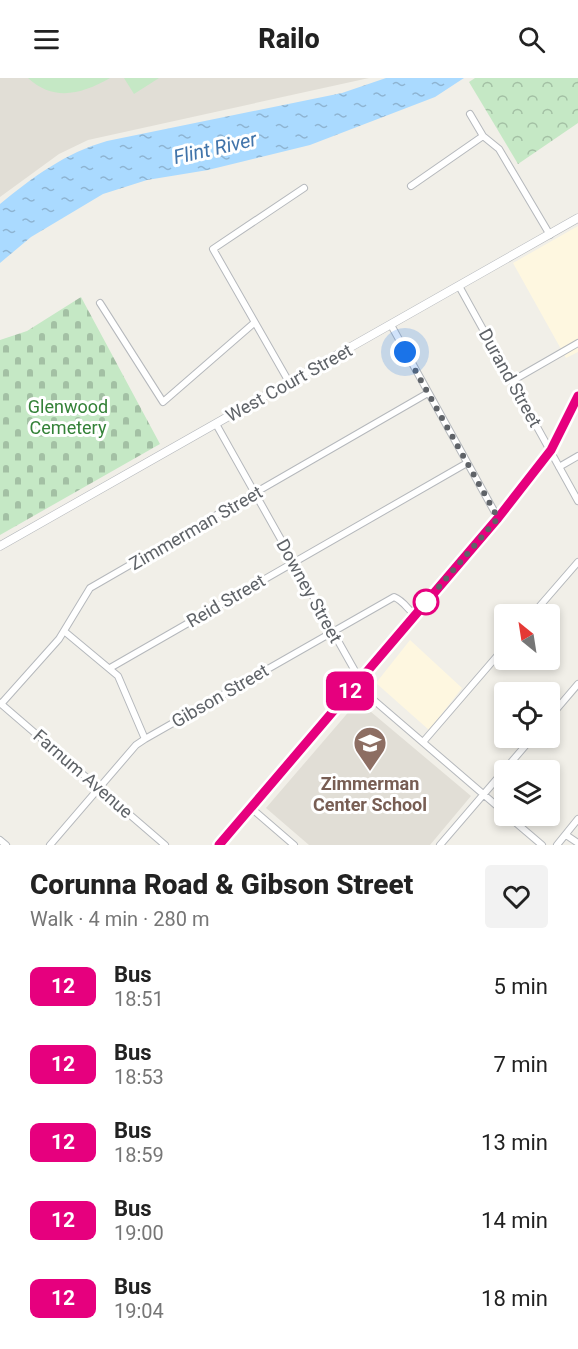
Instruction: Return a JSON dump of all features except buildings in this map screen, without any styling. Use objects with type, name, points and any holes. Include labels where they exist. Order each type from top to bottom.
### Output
[{"type":"main road","points":[[219,845],[498,518],[551,450],[578,396]]},
{"type":"street","points":[[470,114],[483,136],[499,149],[550,235]]},
{"type":"street","points":[[411,186],[483,136]]},
{"type":"street","points":[[289,382],[213,249],[304,188]]},
{"type":"street","name":"West Court Street","points":[[0,546],[578,218]]},
{"type":"street","name":"Durand Street","points":[[459,286],[578,501]]},
{"type":"street","points":[[100,303],[163,402],[254,323]]},
{"type":"street","points":[[391,326],[498,518]]},
{"type":"street","points":[[512,381],[578,343]]},
{"type":"street","name":"Zimmerman Street","points":[[1,704],[64,631],[90,588],[428,393]]},
{"type":"street","name":"Downey Street","points":[[216,424],[362,690],[494,804]]},
{"type":"street","points":[[559,467],[578,456]]},
{"type":"street","name":"Reid Street","points":[[110,668],[467,463]]},
{"type":"street","points":[[542,604],[578,562]]},
{"type":"street","name":"Gibson Street","points":[[50,845],[136,746],[145,740],[394,597],[402,600],[415,615]]},
{"type":"street","points":[[64,631],[118,676],[145,740]]},
{"type":"street","points":[[423,742],[494,660]]},
{"type":"street","points":[[560,705],[578,684]]},
{"type":"street","name":"Farnum Avenue","points":[[1,704],[165,845]]},
{"type":"street","points":[[440,845],[523,748]]},
{"type":"street","points":[[251,808],[294,845]]},
{"type":"street","points":[[557,845],[578,819]]},
{"type":"street","points":[[520,826],[542,845]]},
{"type":"street","points":[[566,835],[578,843]]},
{"type":"street","points":[[0,840],[6,845]]},
{"type":"shaded area","points":[[0,78],[369,78],[88,140],[59,154],[0,197]]},
{"type":"shaded area","points":[[578,226],[578,352],[566,358],[513,263]]},
{"type":"shaded area","points":[[410,640],[462,688],[429,730],[376,683]]},
{"type":"shaded area","name":"Zimmerman Center School","points":[[358,701],[471,796],[430,845],[309,845],[266,808]]},
{"type":"green space","points":[[28,78],[110,78],[79,91],[58,93],[38,86]]},
{"type":"green space","points":[[124,78],[159,78],[134,94]]},
{"type":"green space","points":[[475,78],[578,78],[578,123],[518,164],[469,82]]},
{"type":"green space","name":"Glenwood Cemetery","points":[[81,297],[160,444],[0,535],[0,340],[27,331]]},
{"type":"water","name":"Flint River","points":[[386,78],[464,78],[435,97],[310,145],[208,170],[147,180],[103,194],[31,237],[0,263],[0,204],[37,175],[77,152],[107,141],[342,93]]},
{"type":"bus line","name":"12","points":[[219,845],[540,466],[551,450],[578,396]]},
{"type":"place","name":"Zimmerman Center School","points":[[370,772]]},
{"type":"route","points":[[405,352],[498,518],[426,602]]}]
